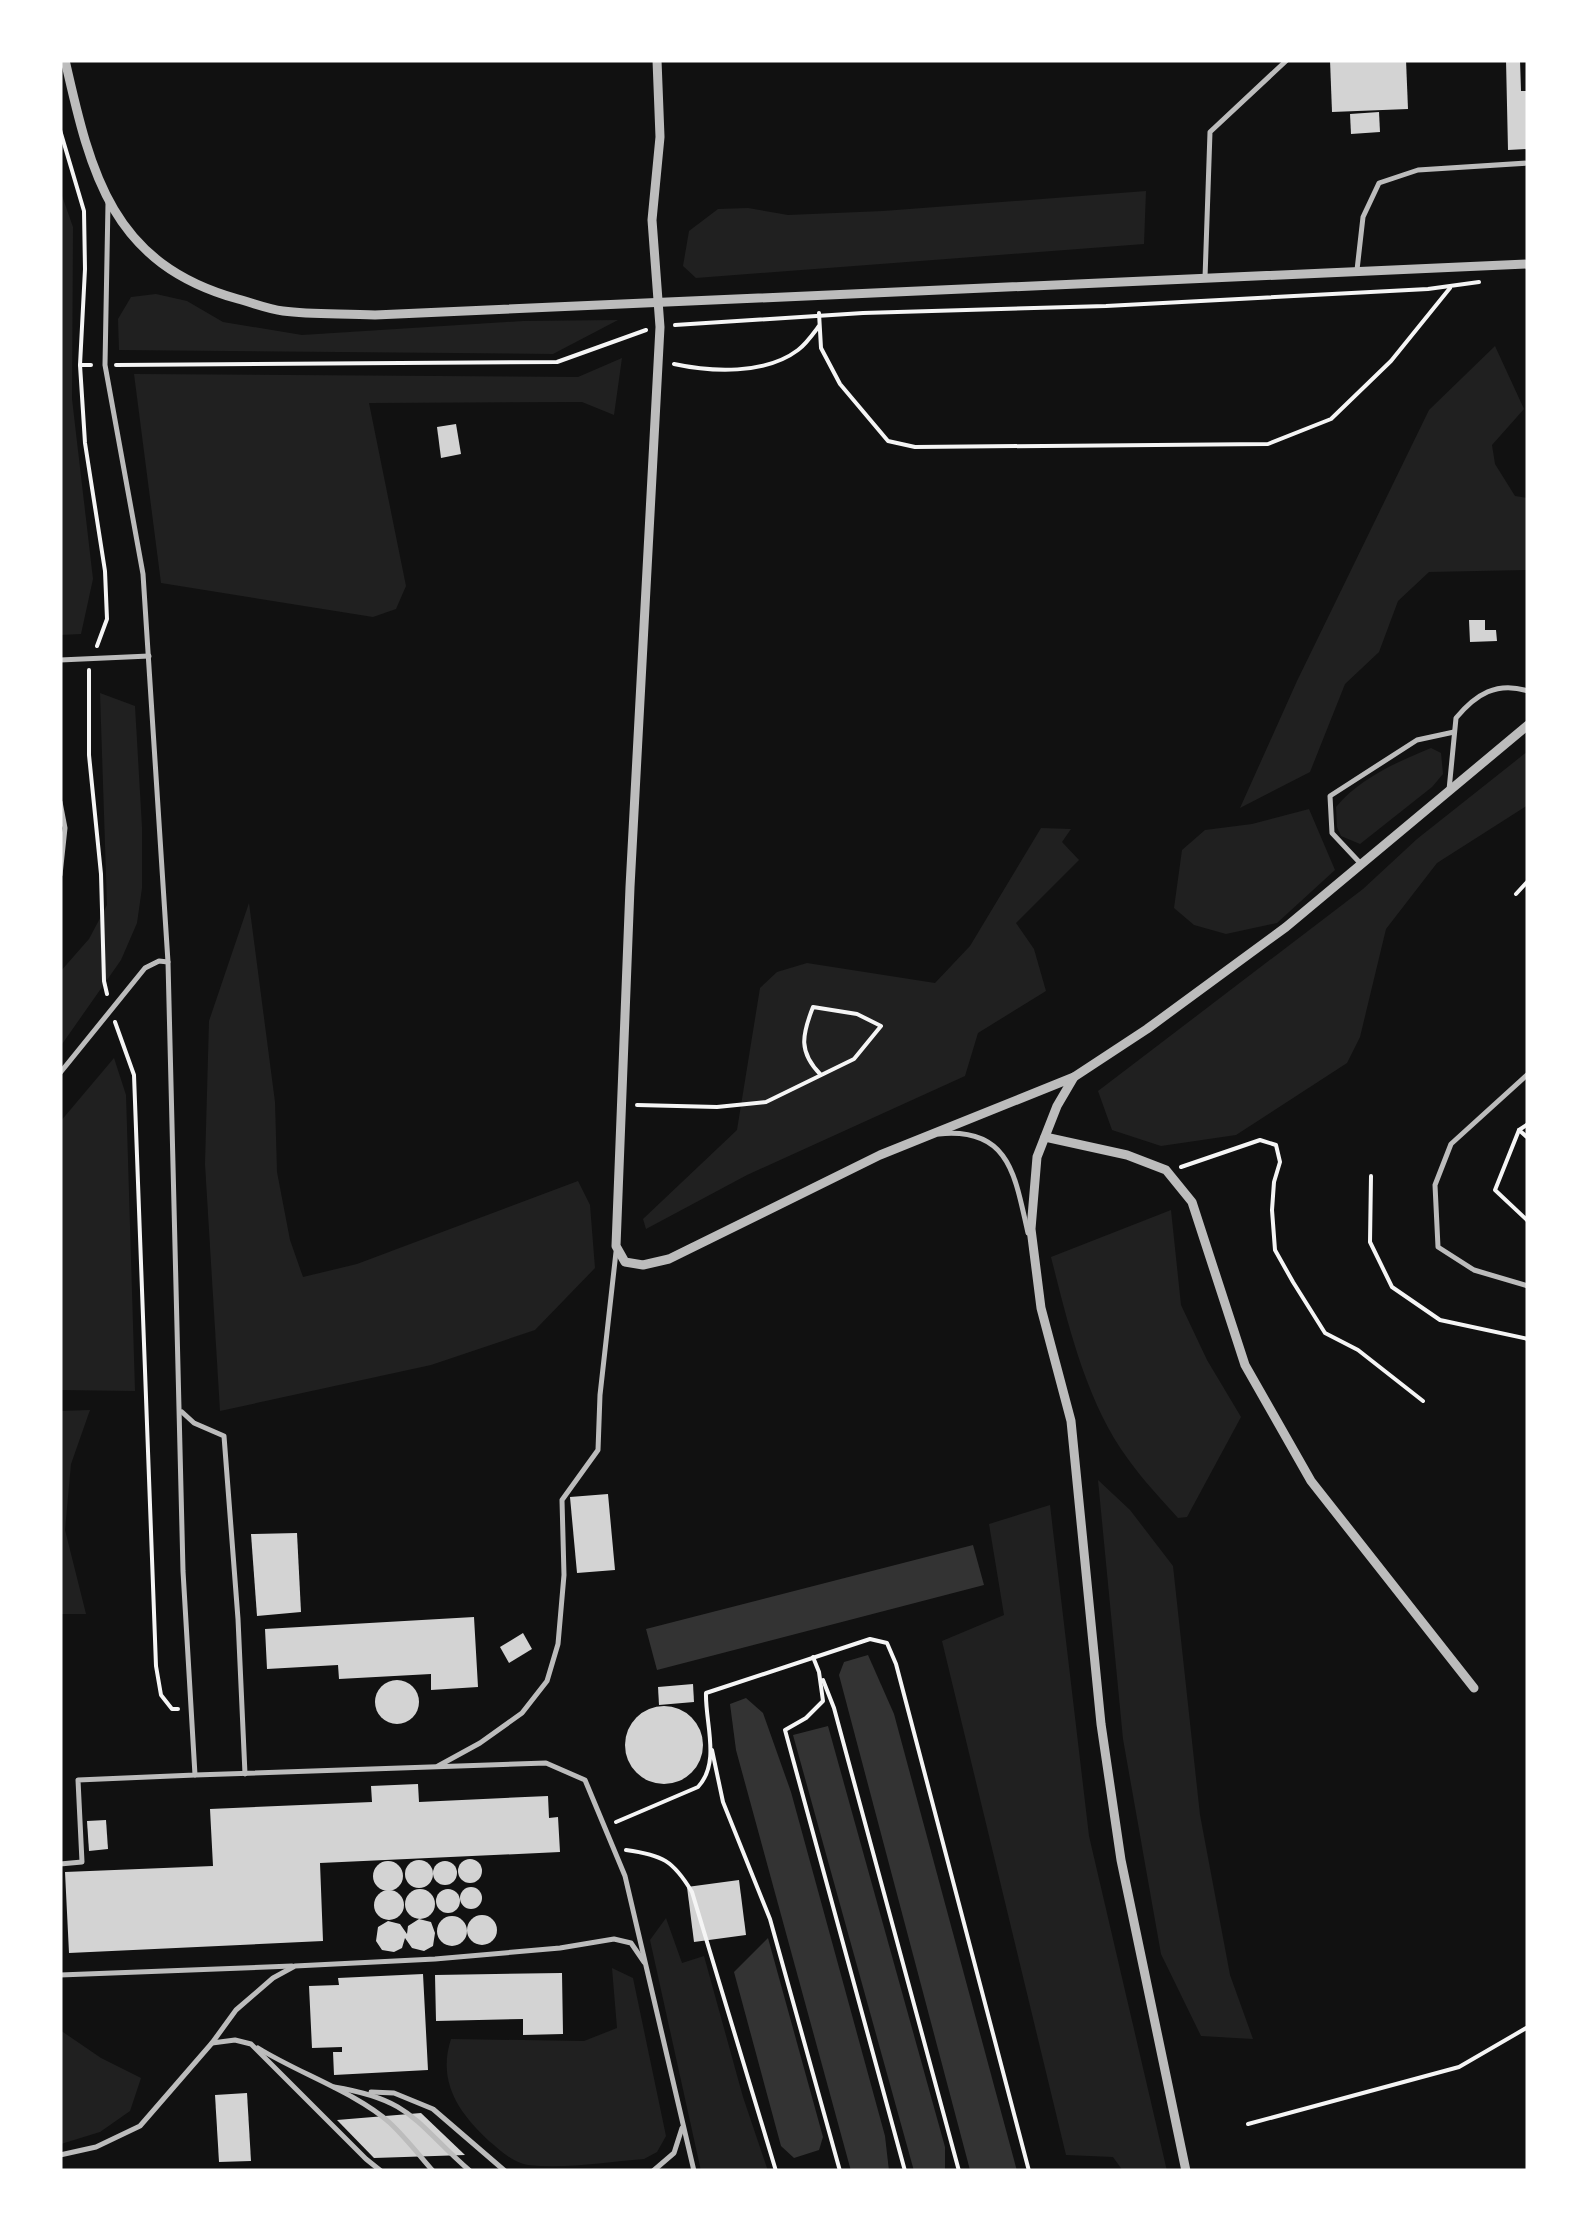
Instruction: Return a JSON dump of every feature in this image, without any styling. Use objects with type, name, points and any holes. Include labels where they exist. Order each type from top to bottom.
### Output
[{"type":"street","points":[[66,60],[82,132],[108,202],[144,251],[202,289],[282,311],[376,314],[1528,264]]},
{"type":"street","points":[[657,60],[660,137],[652,220],[660,302],[659,360],[630,887],[616,1246],[625,1262],[644,1265],[669,1259],[880,1155],[1074,1077],[1286,927],[1528,725]]},
{"type":"street","points":[[1074,1077],[1057,1106],[1037,1157],[1031,1229],[1041,1308],[1072,1421],[1101,1724],[1121,1860],[1186,2171]]},
{"type":"street","points":[[1045,1136],[1127,1155],[1166,1170],[1192,1202],[1245,1364],[1312,1480],[1474,1688]]},
{"type":"lane","points":[[1205,278],[1210,132],[1287,60]]},
{"type":"lane","points":[[1357,271],[1362,217],[1379,183],[1418,170],[1528,163]]},
{"type":"lane","points":[[108,202],[105,364],[143,574],[168,962],[183,1571],[195,1775]]},
{"type":"lane","points":[[60,660],[149,656]]},
{"type":"lane","points":[[1449,791],[1456,718],[1484,691],[1512,686],[1528,691]]},
{"type":"lane","points":[[1361,864],[1332,833],[1330,796],[1417,740],[1454,732]]},
{"type":"lane","points":[[60,802],[66,828],[60,875]]},
{"type":"lane","points":[[60,1073],[145,968],[168,962]]},
{"type":"lane","points":[[1528,1074],[1451,1144],[1435,1185],[1438,1248],[1474,1270],[1528,1286]]},
{"type":"lane","points":[[926,1136],[956,1132],[985,1138],[1007,1160],[1035,1260]]},
{"type":"lane","points":[[435,1767],[480,1744],[522,1712],[547,1681],[558,1644],[564,1575],[562,1500],[598,1450],[616,1246]]},
{"type":"lane","points":[[180,1412],[224,1436],[245,1774]]},
{"type":"lane","points":[[60,1864],[82,1862],[78,1780],[546,1763],[585,1780],[625,1876],[694,2171]]},
{"type":"lane","points":[[60,1975],[471,1956],[560,1948],[614,1938],[631,1943],[646,1965]]},
{"type":"lane","points":[[60,2154],[96,2147],[140,2126],[236,2010],[273,1978],[295,1966]]},
{"type":"lane","points":[[212,2043],[235,2040],[251,2044],[359,2101],[389,2123],[433,2171]]},
{"type":"lane","points":[[251,2044],[381,2171]]},
{"type":"lane","points":[[326,2086],[394,2093],[433,2110],[505,2171]]},
{"type":"lane","points":[[363,2092],[396,2104],[421,2121],[470,2171]]},
{"type":"lane","points":[[653,2171],[674,2153],[683,2125]]},
{"type":"path","points":[[816,296],[820,348],[840,384],[888,441],[916,447],[1268,444],[1330,418],[1392,361],[1469,266]]},
{"type":"path","points":[[659,360],[710,370],[761,366],[796,351],[820,326]]},
{"type":"path","points":[[80,364],[84,442],[105,570],[107,619],[88,672],[89,755],[101,874],[104,980],[134,1075],[156,1666],[161,1695],[172,1709],[192,1710]]},
{"type":"path","points":[[1516,894],[1528,881]]},
{"type":"path","points":[[622,1105],[717,1107],[766,1102],[854,1059],[881,1026],[858,1014],[813,1007],[802,1033],[808,1062],[821,1075]]},
{"type":"path","points":[[1528,1124],[1519,1130],[1495,1190],[1528,1221]]},
{"type":"path","points":[[1519,1130],[1528,1138]]},
{"type":"path","points":[[1166,1170],[1260,1140],[1276,1146],[1280,1162],[1273,1196],[1275,1250],[1292,1282],[1326,1333],[1358,1350],[1423,1401]]},
{"type":"path","points":[[1372,1176],[1370,1242],[1392,1287],[1440,1320],[1528,1339]]},
{"type":"path","points":[[840,2171],[770,1918],[723,1802],[711,1746],[706,1693],[870,1639],[887,1643],[892,1654],[1029,2171]]},
{"type":"path","points":[[813,1657],[834,1708],[959,2171]]},
{"type":"path","points":[[820,1672],[822,1701],[806,1718],[785,1730],[906,2171]]},
{"type":"path","points":[[605,1827],[698,1787],[708,1776],[711,1746]]},
{"type":"path","points":[[613,1848],[656,1854],[678,1868],[692,1892],[776,2171]]},
{"type":"path","points":[[1248,2124],[1459,2067],[1528,2027]]},
{"type":"shaded area","points":[[60,190],[73,227],[72,399],[93,579],[81,634],[60,635]]},
{"type":"shaded area","points":[[1146,191],[1144,244],[696,278],[683,266],[689,231],[718,209],[748,208],[788,215]]},
{"type":"shaded area","points":[[156,294],[187,301],[223,322],[302,335],[523,321],[618,320],[553,354],[119,350],[118,319],[131,297]]},
{"type":"shaded area","points":[[1495,346],[1524,409],[1492,445],[1495,464],[1515,496],[1528,498],[1528,570],[1429,572],[1398,601],[1379,652],[1345,684],[1310,772],[1240,808],[1429,410]]},
{"type":"shaded area","points":[[622,358],[614,415],[582,402],[369,403],[406,586],[396,609],[373,617],[161,583],[134,374],[578,377]]},
{"type":"shaded area","points":[[100,693],[135,706],[142,888],[137,923],[121,960],[60,1047],[60,972],[89,939],[107,905]]},
{"type":"shaded area","points":[[1431,748],[1441,753],[1443,774],[1432,787],[1360,844],[1341,836],[1336,807],[1346,797],[1380,772]]},
{"type":"shaded area","points":[[1528,751],[1528,805],[1437,863],[1386,929],[1360,1037],[1347,1063],[1236,1135],[1161,1146],[1112,1130],[1098,1091],[1363,889],[1417,839]]},
{"type":"shaded area","points":[[1309,809],[1335,870],[1277,923],[1226,934],[1194,925],[1174,908],[1182,850],[1205,830],[1252,824]]},
{"type":"shaded area","points":[[1041,828],[1071,829],[1062,842],[1079,860],[1016,923],[1034,949],[1046,991],[978,1033],[965,1076],[747,1175],[646,1229],[643,1219],[737,1130],[760,988],[777,972],[807,963],[935,983],[970,946]]},
{"type":"shaded area","points":[[249,903],[275,1102],[277,1172],[290,1240],[303,1277],[357,1264],[578,1181],[590,1205],[595,1268],[535,1330],[431,1365],[220,1411],[205,1164],[209,1021]]},
{"type":"shaded area","points":[[114,1058],[126,1095],[135,1391],[60,1390],[60,1122]]},
{"type":"shaded area","points":[[1171,1210],[1181,1305],[1207,1360],[1241,1417],[1187,1517],[1178,1518],[1128,1459],[1101,1413],[1080,1362],[1051,1257]]},
{"type":"shaded area","points":[[90,1410],[71,1464],[65,1530],[86,1614],[60,1614],[60,1411]]},
{"type":"shaded area","points":[[1098,1480],[1130,1510],[1173,1566],[1200,1815],[1230,1975],[1253,2039],[1201,2036],[1161,1954],[1123,1739]]},
{"type":"shaded area","points":[[1050,1505],[1089,1836],[1167,2171],[1123,2171],[1113,2157],[1066,2155],[942,1641],[1004,1615],[989,1524]]},
{"type":"shaded area","points":[[973,1545],[984,1585],[657,1670],[646,1629]]},
{"type":"shaded area","points":[[868,1655],[894,1714],[1017,2171],[970,2170],[839,1675],[844,1662]]},
{"type":"shaded area","points":[[746,1698],[763,1713],[791,1792],[885,2136],[889,2171],[851,2171],[736,1750],[730,1704]]},
{"type":"shaded area","points":[[828,1726],[945,2147],[945,2171],[914,2171],[793,1735]]},
{"type":"shaded area","points":[[666,1918],[682,1963],[704,1956],[768,2171],[701,2171],[650,1940]]},
{"type":"shaded area","points":[[768,1938],[823,2137],[819,2150],[794,2158],[781,2146],[734,1972]]},
{"type":"shaded area","points":[[612,1968],[633,1978],[666,2136],[657,2152],[644,2159],[557,2166],[517,2162],[478,2130],[460,2108],[447,2069],[451,2039],[584,2041],[617,2028]]},
{"type":"shaded area","points":[[60,2030],[101,2058],[141,2078],[130,2111],[100,2132],[61,2144]]},
{"type":"building","points":[[1330,60],[1406,60],[1408,109],[1332,112]]},
{"type":"building","points":[[1506,60],[1520,60],[1521,91],[1528,91],[1528,149],[1508,150]]},
{"type":"building","points":[[1379,112],[1380,132],[1351,134],[1350,114]]},
{"type":"building","points":[[456,424],[461,454],[441,458],[437,427]]},
{"type":"building","points":[[1469,620],[1485,620],[1485,630],[1496,630],[1497,641],[1470,642]]},
{"type":"building","points":[[608,1494],[615,1570],[577,1573],[570,1497]]},
{"type":"building","points":[[297,1533],[301,1612],[257,1616],[251,1534]]},
{"type":"building","points":[[474,1617],[478,1687],[431,1690],[431,1674],[339,1679],[338,1665],[267,1669],[265,1629]]},
{"type":"building","points":[[523,1633],[532,1649],[509,1663],[500,1647]]},
{"type":"building","points":[[397,1680],[412,1687],[419,1702],[412,1717],[397,1724],[382,1717],[375,1702],[382,1687]]},
{"type":"building","points":[[693,1684],[694,1702],[659,1705],[658,1687]]},
{"type":"building","points":[[664,1706],[692,1717],[703,1745],[692,1773],[664,1784],[636,1773],[625,1745],[636,1717]]},
{"type":"building","points":[[418,1784],[419,1802],[548,1796],[549,1818],[558,1817],[560,1852],[320,1863],[323,1941],[69,1953],[65,1872],[213,1866],[210,1809],[372,1802],[371,1786]]},
{"type":"building","points":[[106,1820],[108,1849],[89,1851],[87,1821]]},
{"type":"building","points":[[470,1859],[482,1871],[470,1883],[458,1871]]},
{"type":"building","points":[[419,1860],[429,1864],[433,1874],[429,1884],[419,1888],[409,1884],[405,1874],[409,1864]]},
{"type":"building","points":[[388,1861],[402,1870],[403,1876],[394,1890],[388,1891],[374,1882],[373,1876],[382,1862]]},
{"type":"building","points":[[445,1861],[457,1873],[445,1885],[433,1873]]},
{"type":"building","points":[[739,1880],[746,1935],[694,1942],[687,1887]]},
{"type":"building","points":[[471,1887],[479,1890],[479,1906],[471,1909],[463,1906],[460,1898],[463,1890]]},
{"type":"building","points":[[420,1889],[431,1893],[435,1904],[431,1915],[420,1919],[409,1915],[405,1904],[409,1893]]},
{"type":"building","points":[[448,1889],[460,1901],[448,1913],[436,1901]]},
{"type":"building","points":[[389,1890],[403,1899],[404,1905],[395,1919],[389,1920],[375,1911],[374,1905],[383,1891]]},
{"type":"building","points":[[482,1915],[493,1919],[497,1930],[493,1941],[482,1945],[471,1941],[467,1930],[471,1919]]},
{"type":"building","points":[[452,1916],[463,1920],[467,1931],[463,1942],[452,1946],[441,1942],[437,1931],[441,1920]]},
{"type":"building","points":[[419,1919],[431,1922],[435,1933],[433,1946],[424,1951],[412,1948],[405,1938],[402,1948],[394,1952],[382,1950],[376,1941],[378,1927],[388,1921],[400,1924],[407,1934],[408,1926]]},
{"type":"building","points":[[562,1973],[563,2034],[523,2035],[523,2019],[436,2021],[435,1975]]},
{"type":"building","points":[[423,1974],[428,2070],[334,2075],[333,2052],[342,2052],[342,2047],[312,2048],[309,1986],[339,1985],[338,1978]]},
{"type":"building","points":[[247,2093],[251,2161],[219,2162],[215,2095]]},
{"type":"building","points":[[421,2113],[465,2155],[374,2158],[337,2120]]}]
